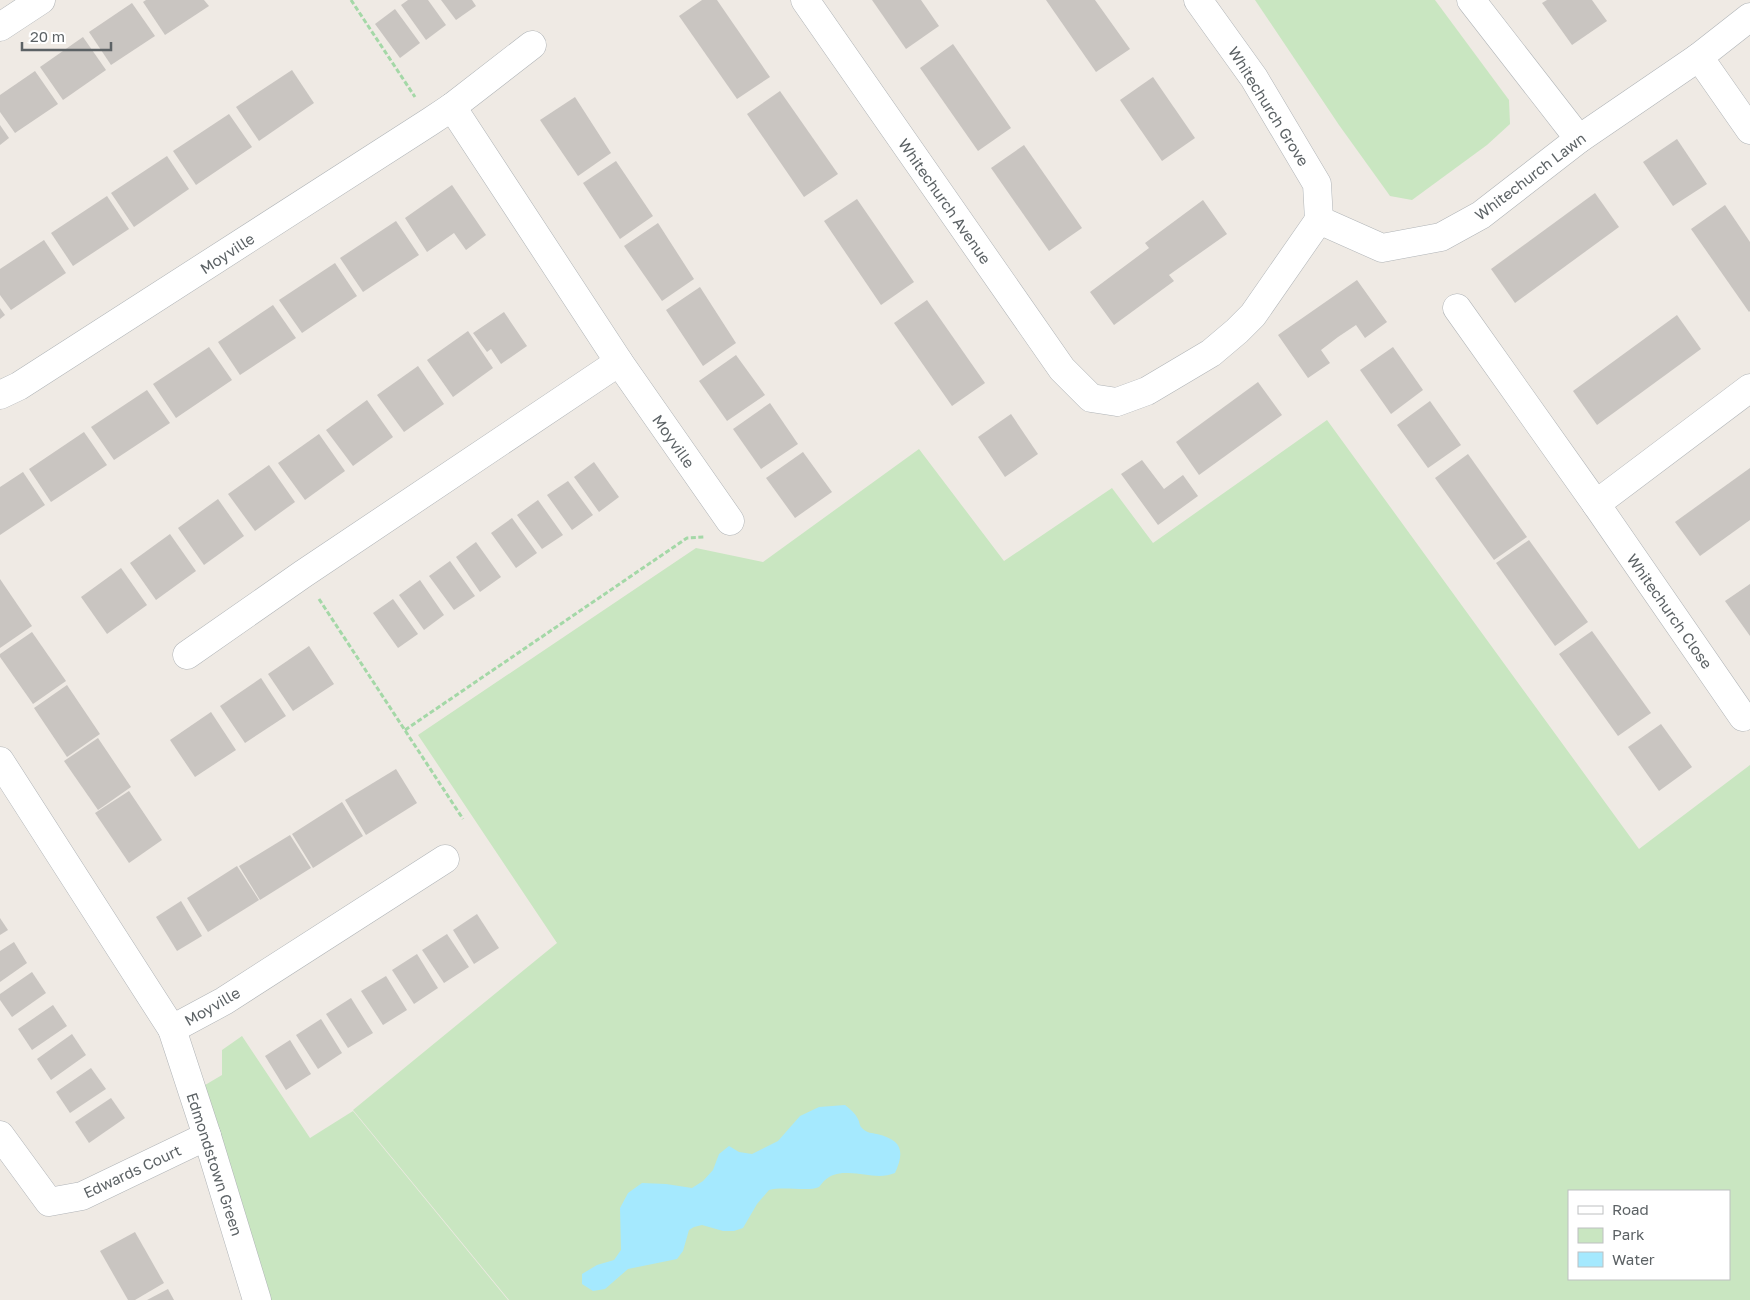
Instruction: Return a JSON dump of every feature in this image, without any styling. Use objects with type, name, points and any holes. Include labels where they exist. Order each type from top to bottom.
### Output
[{"type":"street","points":[[0,27],[41,0]]},
{"type":"street","name":"Whitechurch Avenue","points":[[805,0],[1062,369],[1091,398],[1116,402],[1147,391],[1211,354],[1253,315],[1319,220]]},
{"type":"street","name":"Whitechurch Grove","points":[[1198,0],[1254,78],[1317,184],[1319,220]]},
{"type":"street","points":[[1471,0],[1580,139]]},
{"type":"street","name":"Whitechurch Lawn","points":[[1319,220],[1382,248],[1441,237],[1481,214],[1580,139],[1699,57],[1750,17]]},
{"type":"street","name":"Moyville","points":[[0,395],[19,386],[452,107],[532,45]]},
{"type":"street","points":[[1699,57],[1750,130]]},
{"type":"street","name":"Moyville","points":[[452,107],[619,362],[730,521]]},
{"type":"street","name":"Whitechurch Close","points":[[1457,308],[1596,504],[1743,718]]},
{"type":"street","points":[[187,655],[311,569],[619,362]]},
{"type":"street","points":[[1596,504],[1750,388]]},
{"type":"street","name":"Moyville","points":[[0,761],[172,1029],[224,1002],[445,859]]},
{"type":"street","name":"Edmondstown Green","points":[[172,1029],[257,1300]]},
{"type":"street","name":"Edwards Court","points":[[0,1135],[49,1202],[82,1196],[207,1136]]},
{"type":"path","points":[[351,0],[415,96]]},
{"type":"path","points":[[405,730],[687,538],[708,536]]},
{"type":"path","points":[[316,596],[463,819]]},
{"type":"green space","points":[[1255,0],[1435,0],[1509,100],[1510,124],[1487,145],[1412,200],[1390,196],[1339,125]]},
{"type":"green space","points":[[1327,420],[1639,849],[1750,765],[1750,1300],[509,1300],[353,1110],[557,943],[418,735],[696,548],[763,562],[919,449],[1004,561],[1112,488],[1153,543]]},
{"type":"green space","points":[[242,1036],[310,1138],[353,1111],[508,1300],[265,1300],[200,1088],[222,1075],[222,1050]]},
{"type":"water","points":[[845,1105],[858,1119],[861,1127],[870,1133],[885,1136],[899,1147],[900,1158],[895,1173],[876,1176],[840,1173],[829,1177],[819,1187],[815,1188],[769,1190],[757,1204],[743,1228],[734,1231],[723,1231],[702,1225],[694,1227],[689,1230],[683,1251],[677,1259],[628,1269],[605,1289],[593,1291],[582,1284],[582,1274],[597,1265],[614,1260],[621,1250],[620,1208],[628,1193],[642,1183],[692,1188],[703,1181],[713,1170],[719,1154],[729,1146],[739,1152],[752,1154],[778,1141],[800,1116],[819,1107]]},
{"type":"building","points":[[146,0],[204,0],[209,6],[165,35],[143,2]]},
{"type":"building","points":[[408,0],[428,0],[446,25],[426,40],[401,5]]},
{"type":"building","points":[[441,0],[472,0],[476,6],[456,20]]},
{"type":"building","points":[[702,0],[717,0],[770,77],[737,99],[679,16]]},
{"type":"building","points":[[872,0],[921,0],[939,26],[906,49]]},
{"type":"building","points":[[1046,0],[1095,0],[1130,49],[1096,72]]},
{"type":"building","points":[[1547,0],[1592,0],[1607,21],[1572,45],[1542,3]]},
{"type":"building","points":[[132,3],[155,36],[111,65],[89,32]]},
{"type":"building","points":[[395,9],[420,43],[400,58],[375,24]]},
{"type":"building","points":[[83,37],[106,70],[63,100],[40,67]]},
{"type":"building","points":[[953,44],[1011,128],[978,151],[920,68]]},
{"type":"building","points":[[292,70],[314,103],[259,141],[236,107]]},
{"type":"building","points":[[35,71],[58,104],[15,133],[0,112],[0,95]]},
{"type":"building","points":[[1153,77],[1195,138],[1162,161],[1120,100]]},
{"type":"building","points":[[780,91],[838,174],[804,197],[747,114]]},
{"type":"building","points":[[575,97],[611,153],[578,176],[540,120]]},
{"type":"building","points":[[229,114],[252,147],[196,185],[173,151]]},
{"type":"building","points":[[0,125],[9,138],[0,145]]},
{"type":"building","points":[[1677,139],[1707,184],[1673,206],[1643,162]]},
{"type":"building","points":[[1024,145],[1082,228],[1049,251],[991,168]]},
{"type":"building","points":[[167,156],[189,189],[134,227],[111,193]]},
{"type":"building","points":[[616,161],[653,216],[620,239],[583,183]]},
{"type":"building","points":[[452,185],[486,235],[466,250],[454,233],[427,252],[405,218]]},
{"type":"building","points":[[1595,193],[1619,227],[1515,303],[1491,269]]},
{"type":"building","points":[[107,196],[129,229],[73,266],[51,233]]},
{"type":"building","points":[[857,199],[914,282],[881,305],[824,221]]},
{"type":"building","points":[[1203,200],[1227,234],[1169,275],[1174,281],[1114,325],[1090,292],[1149,248],[1145,243]]},
{"type":"building","points":[[1725,205],[1750,242],[1749,312],[1691,229]]},
{"type":"building","points":[[396,221],[419,255],[363,292],[340,258]]},
{"type":"building","points":[[658,223],[694,279],[662,301],[624,246]]},
{"type":"building","points":[[44,240],[66,273],[11,310],[0,295],[0,269]]},
{"type":"building","points":[[335,263],[357,296],[302,333],[279,300]]},
{"type":"building","points":[[1357,280],[1387,322],[1365,338],[1356,325],[1338,337],[1321,350],[1330,363],[1308,378],[1278,335]]},
{"type":"building","points":[[700,287],[736,343],[703,366],[666,310]]},
{"type":"building","points":[[927,300],[985,383],[952,406],[894,323]]},
{"type":"building","points":[[273,305],[296,338],[240,375],[218,342]]},
{"type":"building","points":[[0,308],[5,315],[0,319]]},
{"type":"building","points":[[504,312],[527,346],[501,364],[491,349],[487,352],[473,333]]},
{"type":"building","points":[[1677,315],[1701,349],[1597,425],[1573,391]]},
{"type":"building","points":[[468,331],[493,368],[453,397],[427,360]]},
{"type":"building","points":[[209,347],[232,380],[176,418],[153,384]]},
{"type":"building","points":[[1393,347],[1423,390],[1391,414],[1360,370]]},
{"type":"building","points":[[736,355],[765,395],[727,421],[699,381]]},
{"type":"building","points":[[418,366],[444,404],[404,432],[377,395]]},
{"type":"building","points":[[1258,382],[1282,415],[1199,475],[1176,442]]},
{"type":"building","points":[[147,390],[170,423],[114,460],[91,427]]},
{"type":"building","points":[[367,400],[393,437],[353,466],[326,430]]},
{"type":"building","points":[[1430,401],[1461,445],[1428,468],[1397,425]]},
{"type":"building","points":[[770,403],[798,444],[761,469],[733,429]]},
{"type":"building","points":[[1011,414],[1038,454],[1005,477],[978,437]]},
{"type":"building","points":[[84,432],[107,465],[51,502],[29,469]]},
{"type":"building","points":[[319,434],[345,471],[305,500],[278,463]]},
{"type":"building","points":[[803,452],[832,492],[795,518],[766,478]]},
{"type":"building","points":[[1468,454],[1527,537],[1494,560],[1435,478]]},
{"type":"building","points":[[1142,460],[1164,489],[1183,475],[1198,496],[1158,525],[1121,474]]},
{"type":"building","points":[[594,462],[619,497],[599,512],[574,477]]},
{"type":"building","points":[[269,465],[295,502],[255,531],[228,494]]},
{"type":"building","points":[[1750,468],[1750,520],[1700,556],[1675,522]]},
{"type":"building","points":[[23,472],[45,505],[0,535],[0,487]]},
{"type":"building","points":[[568,481],[593,515],[572,530],[547,495]]},
{"type":"building","points":[[218,499],[244,536],[204,565],[178,528]]},
{"type":"building","points":[[538,500],[563,535],[542,549],[517,515]]},
{"type":"building","points":[[512,518],[537,553],[516,568],[491,533]]},
{"type":"building","points":[[170,534],[196,571],[156,600],[130,563]]},
{"type":"building","points":[[1529,540],[1588,622],[1555,646],[1496,563]]},
{"type":"building","points":[[476,542],[501,577],[480,592],[456,557]]},
{"type":"building","points":[[450,561],[475,596],[454,610],[429,576]]},
{"type":"building","points":[[121,568],[147,605],[107,634],[81,597]]},
{"type":"building","points":[[0,579],[32,626],[0,648]]},
{"type":"building","points":[[420,580],[444,615],[424,630],[399,595]]},
{"type":"building","points":[[1750,584],[1750,636],[1725,601]]},
{"type":"building","points":[[393,599],[418,634],[398,648],[373,613]]},
{"type":"building","points":[[1592,631],[1651,713],[1618,736],[1559,654]]},
{"type":"building","points":[[32,632],[66,681],[33,704],[0,657],[0,654]]},
{"type":"building","points":[[309,646],[334,684],[293,711],[268,674]]},
{"type":"building","points":[[261,678],[286,716],[245,743],[220,706]]},
{"type":"building","points":[[67,685],[100,734],[67,757],[34,708]]},
{"type":"building","points":[[211,712],[236,750],[195,777],[170,740]]},
{"type":"building","points":[[1661,724],[1692,767],[1659,791],[1628,747]]},
{"type":"building","points":[[98,738],[131,787],[98,810],[64,761]]},
{"type":"building","points":[[396,769],[417,803],[366,835],[345,800]]},
{"type":"building","points":[[129,791],[162,840],[129,863],[95,813]]},
{"type":"building","points":[[342,802],[363,836],[313,868],[292,834]]},
{"type":"building","points":[[290,835],[311,868],[260,900],[239,866]]},
{"type":"building","points":[[237,866],[259,900],[208,932],[187,898]]},
{"type":"building","points":[[181,901],[202,936],[177,951],[156,917]]},
{"type":"building","points":[[477,914],[499,948],[474,964],[453,930]]},
{"type":"building","points":[[0,918],[8,930],[0,935]]},
{"type":"building","points":[[447,934],[469,967],[444,983],[422,950]]},
{"type":"building","points":[[14,942],[27,963],[0,982],[0,951]]},
{"type":"building","points":[[417,954],[438,988],[414,1004],[392,970]]},
{"type":"building","points":[[32,972],[46,993],[12,1017],[0,1000],[0,994]]},
{"type":"building","points":[[386,976],[407,1010],[383,1025],[361,991]]},
{"type":"building","points":[[351,998],[373,1033],[348,1048],[326,1014]]},
{"type":"building","points":[[53,1005],[67,1026],[32,1050],[18,1029]]},
{"type":"building","points":[[321,1019],[342,1053],[318,1069],[296,1035]]},
{"type":"building","points":[[72,1034],[86,1055],[51,1080],[37,1059]]},
{"type":"building","points":[[290,1040],[311,1074],[286,1090],[265,1056]]},
{"type":"building","points":[[91,1068],[106,1089],[70,1113],[56,1092]]},
{"type":"building","points":[[111,1098],[125,1118],[89,1143],[75,1122]]},
{"type":"building","points":[[135,1232],[164,1283],[135,1300],[128,1300],[100,1251]]},
{"type":"building","points":[[168,1289],[174,1300],[147,1300]]}]
